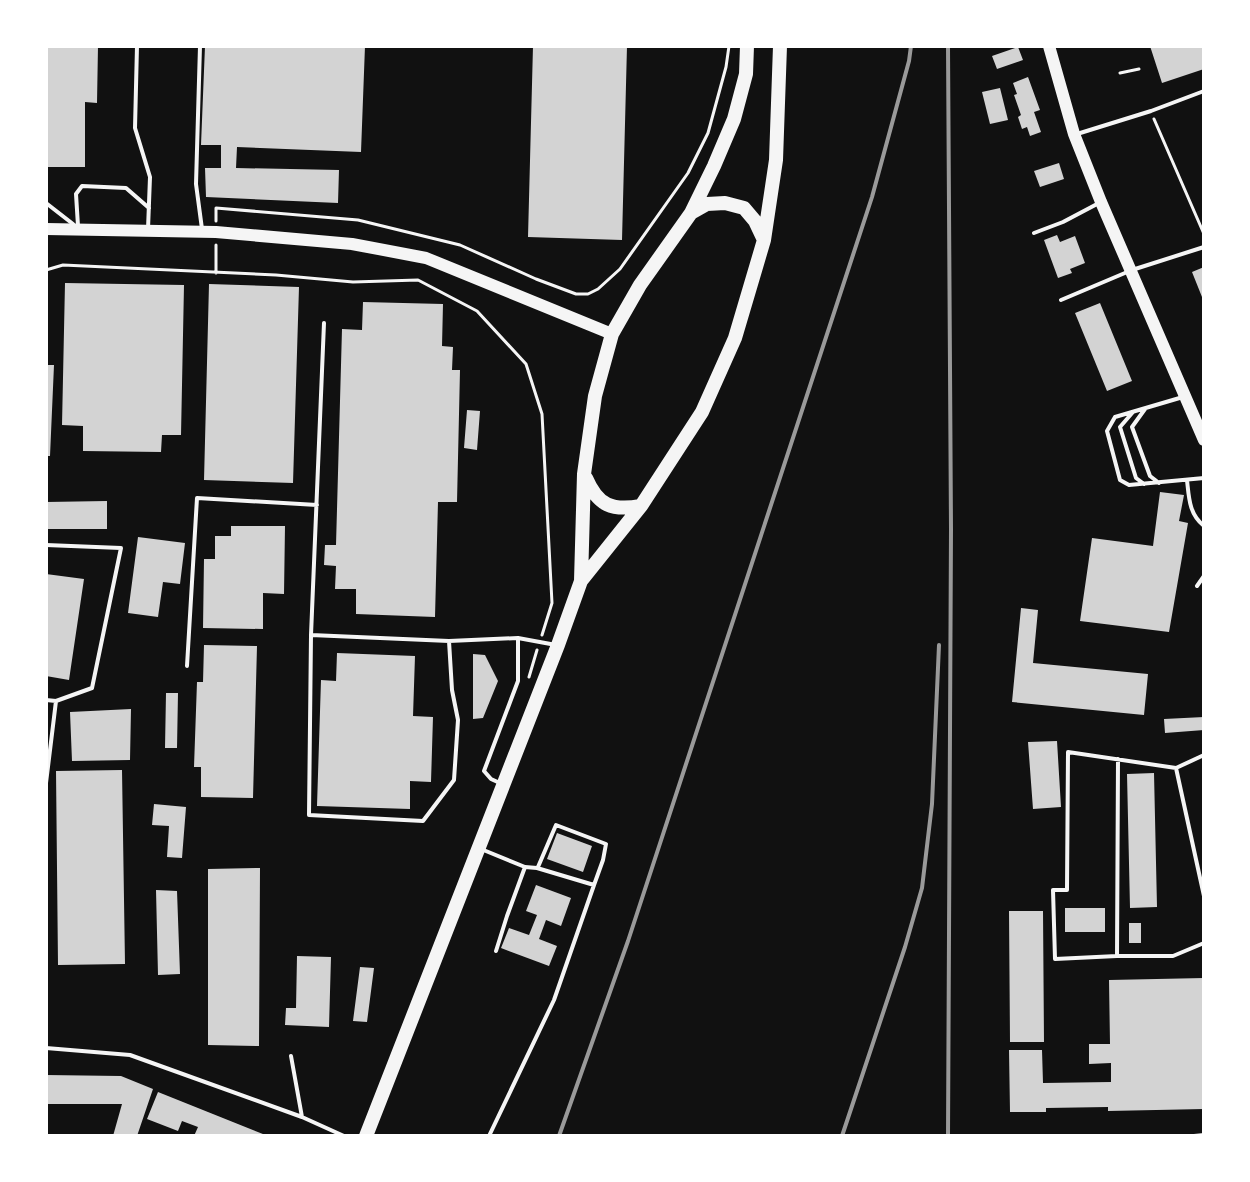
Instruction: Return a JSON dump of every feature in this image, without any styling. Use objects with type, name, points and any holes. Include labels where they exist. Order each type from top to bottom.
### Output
[{"type":"main road","points":[[366,1136],[581,581],[584,474],[595,396],[612,334],[640,285],[691,213],[734,119],[746,74],[747,46]]},
{"type":"main road","points":[[581,581],[641,506],[702,412],[735,338],[764,240],[776,160],[780,46]]},
{"type":"main road","points":[[1049,46],[1074,134],[1204,440]]},
{"type":"main road","points":[[691,213],[707,204],[725,203],[744,208],[755,221],[764,240]]},
{"type":"main road","points":[[46,229],[202,231],[352,244],[426,258],[612,334]]},
{"type":"main road","points":[[584,474],[593,495],[607,505],[622,510],[641,506]]},
{"type":"lane","points":[[137,46],[135,128],[150,177],[148,230]]},
{"type":"lane","points":[[200,46],[196,184],[202,231]]},
{"type":"lane","points":[[1074,134],[1204,91]]},
{"type":"lane","points":[[78,228],[76,194],[82,186],[126,188],[149,208]]},
{"type":"lane","points":[[1034,233],[1101,202]]},
{"type":"lane","points":[[46,203],[78,228]]},
{"type":"lane","points":[[1061,300],[1132,270],[1204,247]]},
{"type":"lane","points":[[324,323],[311,635],[309,815],[423,821],[454,780],[458,720],[452,690],[449,641]]},
{"type":"lane","points":[[1185,396],[1115,417],[1107,431],[1120,480],[1129,485],[1204,478]]},
{"type":"lane","points":[[1145,409],[1132,427],[1150,476],[1159,483]]},
{"type":"lane","points":[[1135,410],[1120,427],[1136,478],[1144,485]]},
{"type":"lane","points":[[1187,480],[1190,508],[1204,526]]},
{"type":"lane","points":[[187,666],[197,498],[317,505]]},
{"type":"lane","points":[[46,545],[121,548],[92,688],[56,701],[46,700]]},
{"type":"lane","points":[[1197,586],[1204,576]]},
{"type":"lane","points":[[311,635],[449,641],[518,638],[558,645]]},
{"type":"lane","points":[[503,785],[484,771],[518,681],[518,638]]},
{"type":"lane","points":[[46,783],[56,701]]},
{"type":"lane","points":[[1204,755],[1176,768],[1068,752],[1067,890],[1053,890],[1055,959],[1173,956],[1204,943]]},
{"type":"lane","points":[[1117,956],[1118,759]]},
{"type":"lane","points":[[1176,768],[1204,896]]},
{"type":"lane","points":[[489,1136],[554,1000],[606,844],[556,825],[537,868]]},
{"type":"lane","points":[[479,848],[525,867],[594,885]]},
{"type":"lane","points":[[496,951],[525,867]]},
{"type":"lane","points":[[46,1048],[130,1055],[302,1117],[344,1136]]},
{"type":"lane","points":[[291,1056],[302,1117]]},
{"type":"lane","points":[[1194,1136],[1204,1135]]},
{"type":"path","points":[[216,208],[358,220],[460,245],[536,279],[576,294],[588,294],[620,269],[688,173],[708,133],[729,46]]},
{"type":"path","points":[[1120,73],[1139,69]]},
{"type":"path","points":[[1151,111],[1204,234]]},
{"type":"path","points":[[46,270],[63,265],[111,266],[353,282],[418,280],[477,311],[526,364],[542,414],[552,603],[528,680]]},
{"type":"building","points":[[46,46],[98,46],[97,103],[85,102],[85,167],[46,167]]},
{"type":"building","points":[[205,46],[365,46],[361,152],[237,147],[236,168],[339,170],[338,203],[206,197],[205,168],[221,168],[221,145],[201,145]]},
{"type":"building","points":[[533,46],[627,46],[622,240],[528,237]]},
{"type":"building","points":[[1150,46],[1204,46],[1204,69],[1162,83]]},
{"type":"building","points":[[1018,47],[1023,60],[997,69],[992,56]]},
{"type":"building","points":[[1028,77],[1040,110],[1034,112],[1041,132],[1030,136],[1027,127],[1022,129],[1018,117],[1021,115],[1013,83]]},
{"type":"building","points":[[1000,88],[1008,120],[990,124],[982,92]]},
{"type":"building","points":[[1059,163],[1064,179],[1040,187],[1034,171]]},
{"type":"building","points":[[1057,235],[1060,242],[1075,236],[1085,263],[1070,269],[1072,273],[1058,278],[1044,240]]},
{"type":"building","points":[[1204,267],[1204,302],[1192,272]]},
{"type":"building","points":[[65,283],[184,285],[181,435],[162,435],[161,452],[83,451],[83,426],[62,425]]},
{"type":"building","points":[[209,284],[299,287],[293,483],[204,480]]},
{"type":"building","points":[[363,302],[443,304],[442,346],[453,347],[452,370],[460,370],[457,502],[438,502],[435,617],[356,614],[356,589],[335,589],[336,566],[324,565],[325,545],[336,545],[342,329],[362,330]]},
{"type":"building","points":[[1100,303],[1132,381],[1107,391],[1075,313]]},
{"type":"building","points":[[46,365],[54,365],[50,456],[46,456]]},
{"type":"building","points":[[467,410],[480,411],[477,450],[464,448]]},
{"type":"building","points":[[1160,492],[1184,495],[1179,521],[1188,523],[1169,632],[1080,621],[1092,538],[1153,546]]},
{"type":"building","points":[[107,501],[107,529],[46,529],[46,502]]},
{"type":"building","points":[[231,526],[285,526],[284,594],[263,593],[263,629],[203,628],[204,559],[215,559],[215,536],[231,536]]},
{"type":"building","points":[[138,537],[185,543],[180,584],[163,582],[158,617],[128,613]]},
{"type":"building","points":[[46,574],[84,579],[69,680],[46,676]]},
{"type":"building","points":[[1021,608],[1038,610],[1033,663],[1148,674],[1144,715],[1012,702]]},
{"type":"building","points":[[204,645],[257,646],[253,798],[201,797],[201,767],[194,767],[197,682],[203,682]]},
{"type":"building","points":[[337,653],[415,656],[413,716],[433,717],[431,782],[410,781],[410,809],[317,806],[321,680],[336,681]]},
{"type":"building","points":[[473,654],[485,655],[498,681],[483,718],[473,719]]},
{"type":"building","points":[[166,693],[178,693],[177,748],[165,748]]},
{"type":"building","points":[[131,709],[130,760],[72,761],[70,712]]},
{"type":"building","points":[[1204,717],[1204,730],[1165,733],[1164,719]]},
{"type":"building","points":[[1057,741],[1061,807],[1033,809],[1028,742]]},
{"type":"building","points":[[122,770],[125,964],[58,965],[56,771]]},
{"type":"building","points":[[1154,773],[1157,907],[1130,908],[1127,774]]},
{"type":"building","points":[[154,804],[186,807],[182,858],[167,857],[169,826],[152,825]]},
{"type":"building","points":[[557,833],[592,846],[583,872],[547,859]]},
{"type":"building","points":[[260,868],[259,1046],[208,1045],[208,869]]},
{"type":"building","points":[[536,885],[571,898],[561,926],[546,920],[539,939],[557,946],[549,966],[501,948],[509,928],[529,935],[537,915],[526,911]]},
{"type":"building","points":[[156,890],[177,891],[180,974],[158,975]]},
{"type":"building","points":[[1065,908],[1105,908],[1105,932],[1065,932]]},
{"type":"building","points":[[1009,911],[1043,911],[1044,1042],[1010,1042]]},
{"type":"building","points":[[1129,923],[1141,923],[1141,943],[1129,943]]},
{"type":"building","points":[[297,956],[331,957],[329,1027],[285,1025],[286,1008],[296,1008]]},
{"type":"building","points":[[360,967],[374,968],[367,1022],[353,1021]]},
{"type":"building","points":[[1204,978],[1204,1109],[1108,1111],[1108,1107],[1010,1112],[1009,1050],[1042,1050],[1043,1083],[1111,1082],[1111,1063],[1089,1064],[1089,1044],[1110,1044],[1109,980]]},
{"type":"building","points":[[46,1075],[121,1076],[153,1089],[137,1136],[113,1136],[122,1104],[46,1104]]},
{"type":"building","points":[[158,1092],[268,1136],[194,1136],[198,1127],[182,1121],[178,1131],[147,1119]]},
{"type":"railway","points":[[559,1136],[628,941],[872,197],[911,46]]},
{"type":"railway","points":[[948,46],[951,529],[948,1136]]},
{"type":"railway","points":[[842,1136],[922,888],[932,804],[939,645]]}]
